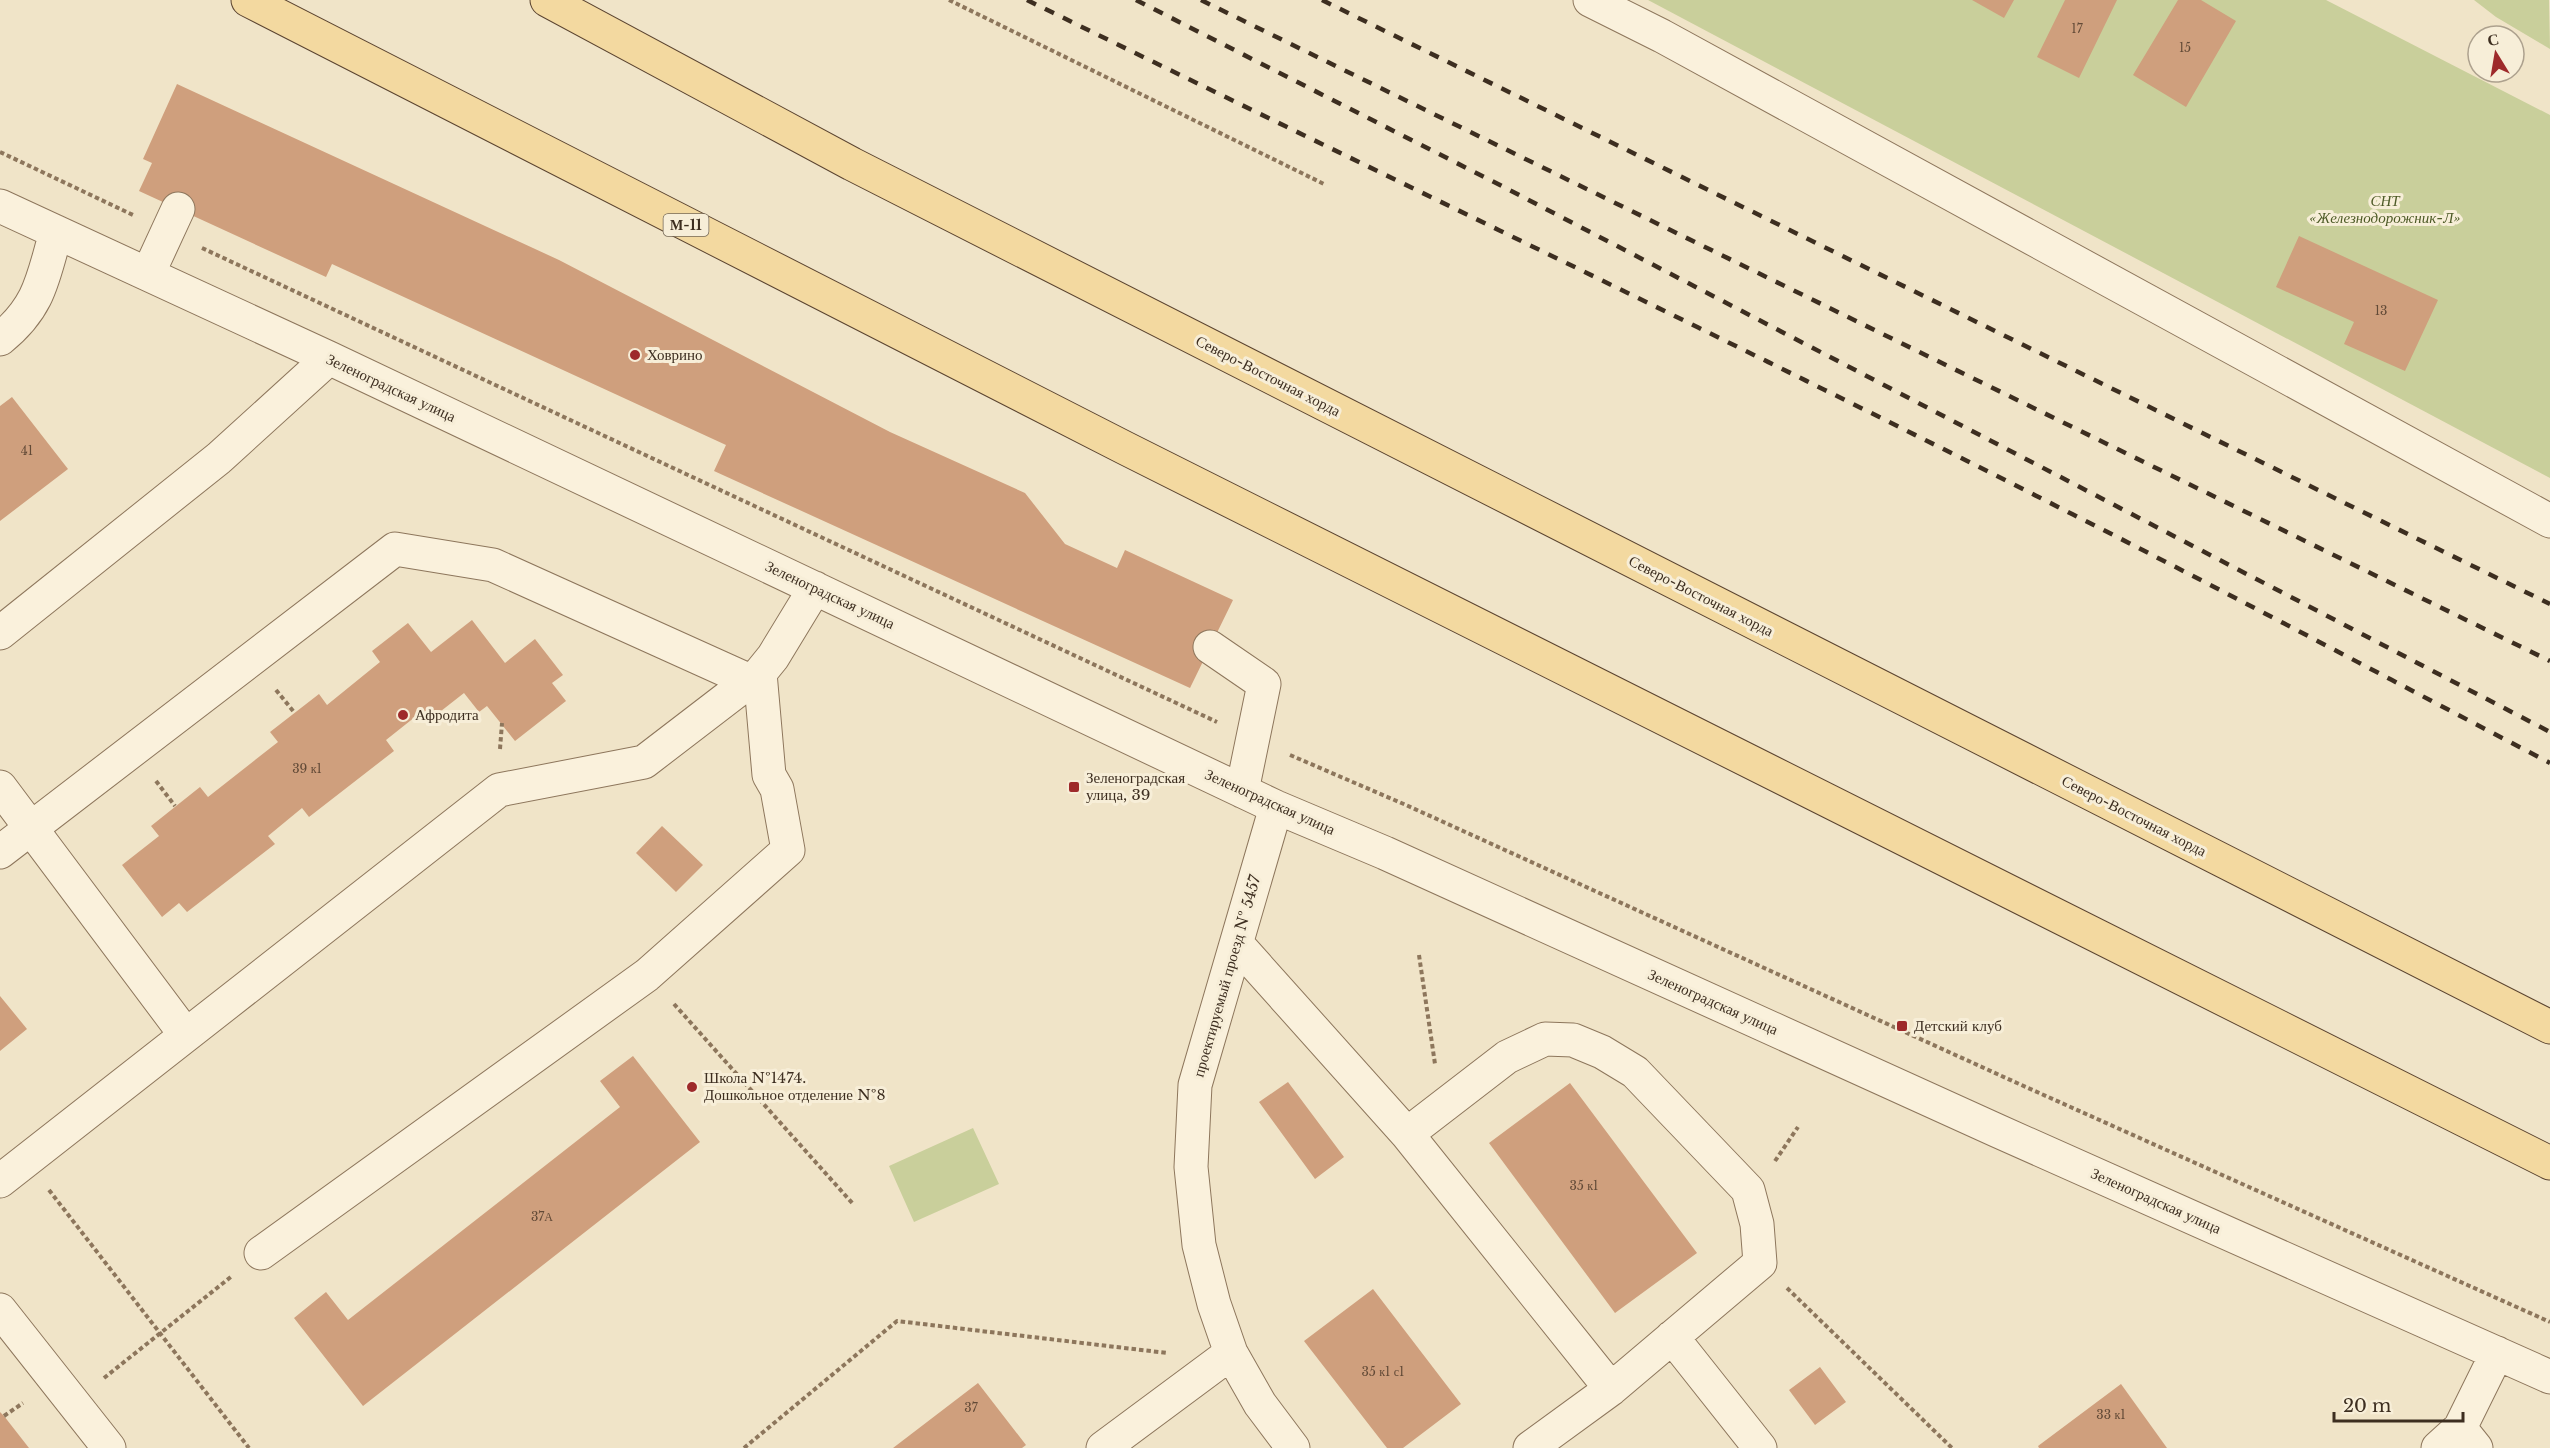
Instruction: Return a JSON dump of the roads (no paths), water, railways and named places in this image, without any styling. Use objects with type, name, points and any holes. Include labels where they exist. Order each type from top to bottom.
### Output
[{"type":"main road","name":"М-11","points":[[249,0],[1125,448],[2550,1163]]},
{"type":"main road","name":"Северо-Восточная хорда","points":[[547,0],[852,164],[2550,1027]]},
{"type":"street","points":[[1590,0],[1662,36],[2550,521]]},
{"type":"street","name":"Зеленоградская улица","points":[[0,206],[329,358],[1276,807],[1385,853],[1998,1131],[2550,1377]]},
{"type":"street","points":[[148,274],[178,209]]},
{"type":"street","points":[[0,339],[14,328],[37,298],[56,232]]},
{"type":"street","points":[[0,633],[219,458],[329,358]]},
{"type":"street","points":[[0,852],[395,549],[493,565],[755,677]]},
{"type":"street","points":[[0,1181],[499,790],[644,762],[755,677],[815,588]]},
{"type":"street","points":[[1210,646],[1264,684],[1242,791]]},
{"type":"street","points":[[261,1253],[647,975],[788,850],[777,789],[769,775],[755,677]]},
{"type":"street","points":[[0,787],[185,1034]]},
{"type":"street","name":"проектируемый проезд № 5457","points":[[1276,807],[1195,1085],[1191,1167],[1199,1245],[1214,1304],[1231,1353],[1260,1404],[1293,1448]]},
{"type":"street","points":[[1237,944],[1407,1134],[1611,1389]]},
{"type":"street","points":[[1407,1134],[1507,1057],[1545,1039],[1574,1040],[1602,1052],[1635,1072],[1748,1190],[1757,1224],[1760,1263],[1611,1389],[1530,1448]]},
{"type":"street","points":[[0,1310],[109,1448]]},
{"type":"street","points":[[1672,1337],[1760,1448]]},
{"type":"street","points":[[1103,1448],[1231,1353]]},
{"type":"street","points":[[2458,1441],[2497,1353]]},
{"type":"railway","points":[[1027,0],[1942,448],[2192,575],[2550,763]]},
{"type":"railway","points":[[1136,0],[1498,184],[2550,732]]},
{"type":"railway","points":[[1201,0],[2550,661]]},
{"type":"railway","points":[[1322,0],[2550,604]]},
{"type":"place","name":"Ховрино","points":[[635,355]]},
{"type":"place","name":"Афродита","points":[[403,715]]},
{"type":"place","name":"Зеленоградская улица, 39","points":[[1074,787]]},
{"type":"place","name":"Детский клуб","points":[[1902,1026]]},
{"type":"place","name":"Школа №1474. Дошкольное отделение №8","points":[[692,1087]]},
{"type":"park label","name":"СНТ «Железнодорожник-Л»","points":[[2385,210]]}]
